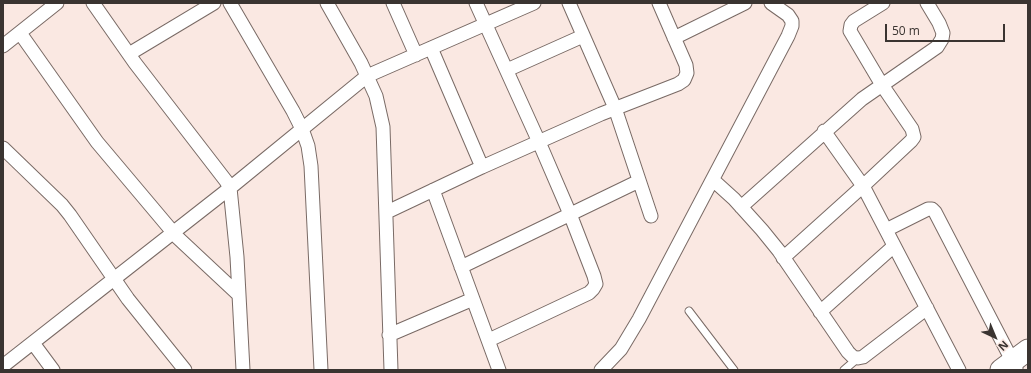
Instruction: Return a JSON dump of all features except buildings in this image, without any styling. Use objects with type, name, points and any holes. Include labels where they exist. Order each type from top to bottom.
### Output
[{"type":"street","points":[[3,46],[57,3]]},
{"type":"street","points":[[93,3],[129,54],[230,188],[233,208],[243,370]]},
{"type":"street","points":[[129,54],[214,3]]},
{"type":"street","points":[[230,3],[293,111],[302,128],[308,146],[311,166],[321,370]]},
{"type":"street","points":[[327,3],[367,76],[376,96],[383,127],[387,212],[391,370]]},
{"type":"street","points":[[393,3],[416,55]]},
{"type":"street","points":[[476,3],[570,214],[596,284],[589,293],[488,340]]},
{"type":"street","points":[[3,366],[230,188],[367,76],[534,3]]},
{"type":"street","points":[[569,3],[616,108],[651,216]]},
{"type":"street","points":[[387,212],[482,167],[616,108],[678,84],[684,80],[686,66],[659,3]]},
{"type":"street","points":[[674,38],[745,3]]},
{"type":"street","points":[[601,370],[621,348],[639,318],[713,180],[792,26],[792,21],[788,15],[771,3]]},
{"type":"street","points":[[783,258],[863,186],[914,137],[912,129],[882,85],[850,31],[854,21],[883,3]]},
{"type":"street","points":[[741,207],[824,131],[862,99],[938,47],[943,33],[927,3]]},
{"type":"street","points":[[20,33],[97,142],[173,232],[238,295]]},
{"type":"street","points":[[507,70],[583,36]]},
{"type":"street","points":[[431,48],[482,167]]},
{"type":"street","points":[[824,131],[863,186],[959,370]]},
{"type":"street","points":[[3,148],[62,205],[128,299],[185,370]]},
{"type":"street","points":[[713,180],[762,230],[852,357],[863,357],[927,308]]},
{"type":"street","points":[[462,267],[639,181]]},
{"type":"street","points":[[433,190],[499,370]]},
{"type":"street","points":[[886,230],[928,209],[932,209],[935,212],[1018,364]]},
{"type":"street","points":[[820,312],[894,246]]},
{"type":"street","points":[[389,335],[473,299]]},
{"type":"street","points":[[33,343],[53,370]]},
{"type":"lane","points":[[689,311],[734,370]]},
{"type":"lane","points":[[844,370],[858,358]]}]
